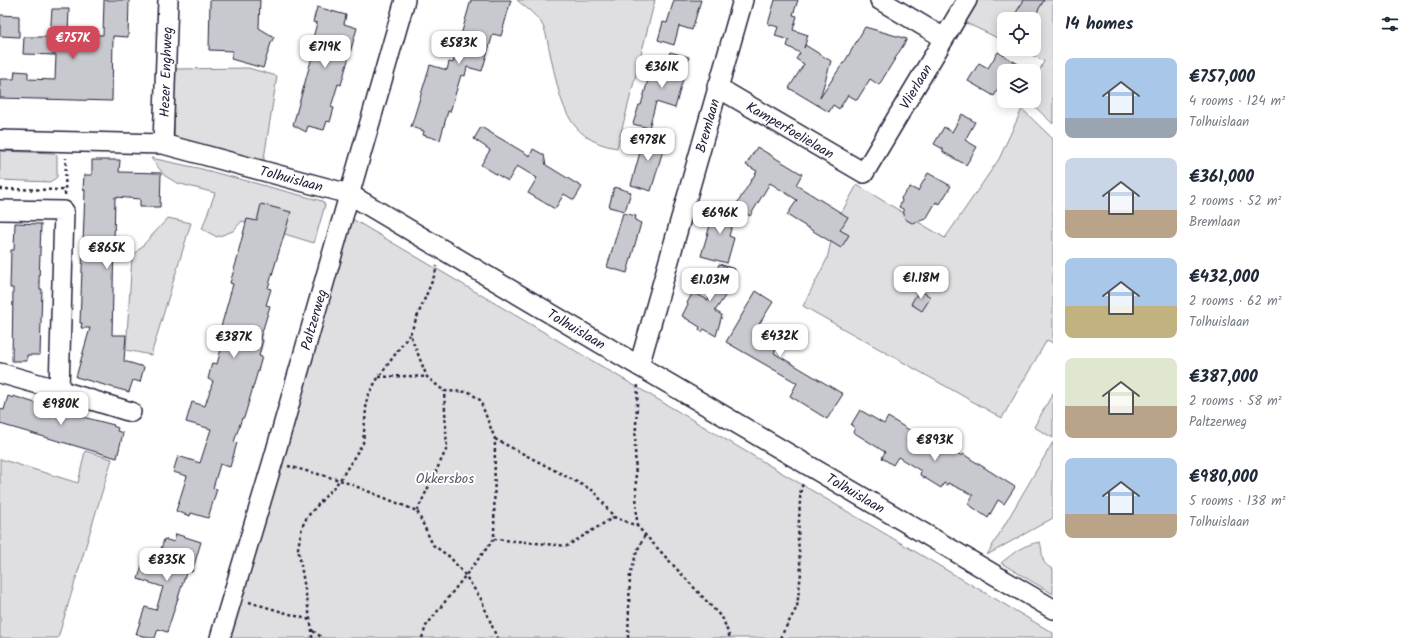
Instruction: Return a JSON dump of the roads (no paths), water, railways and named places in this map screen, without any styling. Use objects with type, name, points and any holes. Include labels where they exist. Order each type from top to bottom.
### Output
[{"type":"street","name":"Hezer Enghweg","points":[[163,144],[168,0]]},
{"type":"street","name":"Paltzerweg","points":[[220,638],[273,461],[405,0]]},
{"type":"street","name":"Bremlaan","points":[[639,366],[717,87],[743,0]]},
{"type":"street","points":[[880,0],[944,38]]},
{"type":"street","name":"Vlierlaan","points":[[864,173],[967,0]]},
{"type":"street","name":"Kamperfoelielaan","points":[[717,87],[864,173]]},
{"type":"street","name":"Tolhuislaan","points":[[0,140],[67,143],[163,144],[349,194],[1053,609]]},
{"type":"street","points":[[0,210],[64,211],[59,390]]},
{"type":"street","points":[[0,373],[131,412]]},
{"type":"park label","name":"Okkersbos","points":[[445,478]]}]
